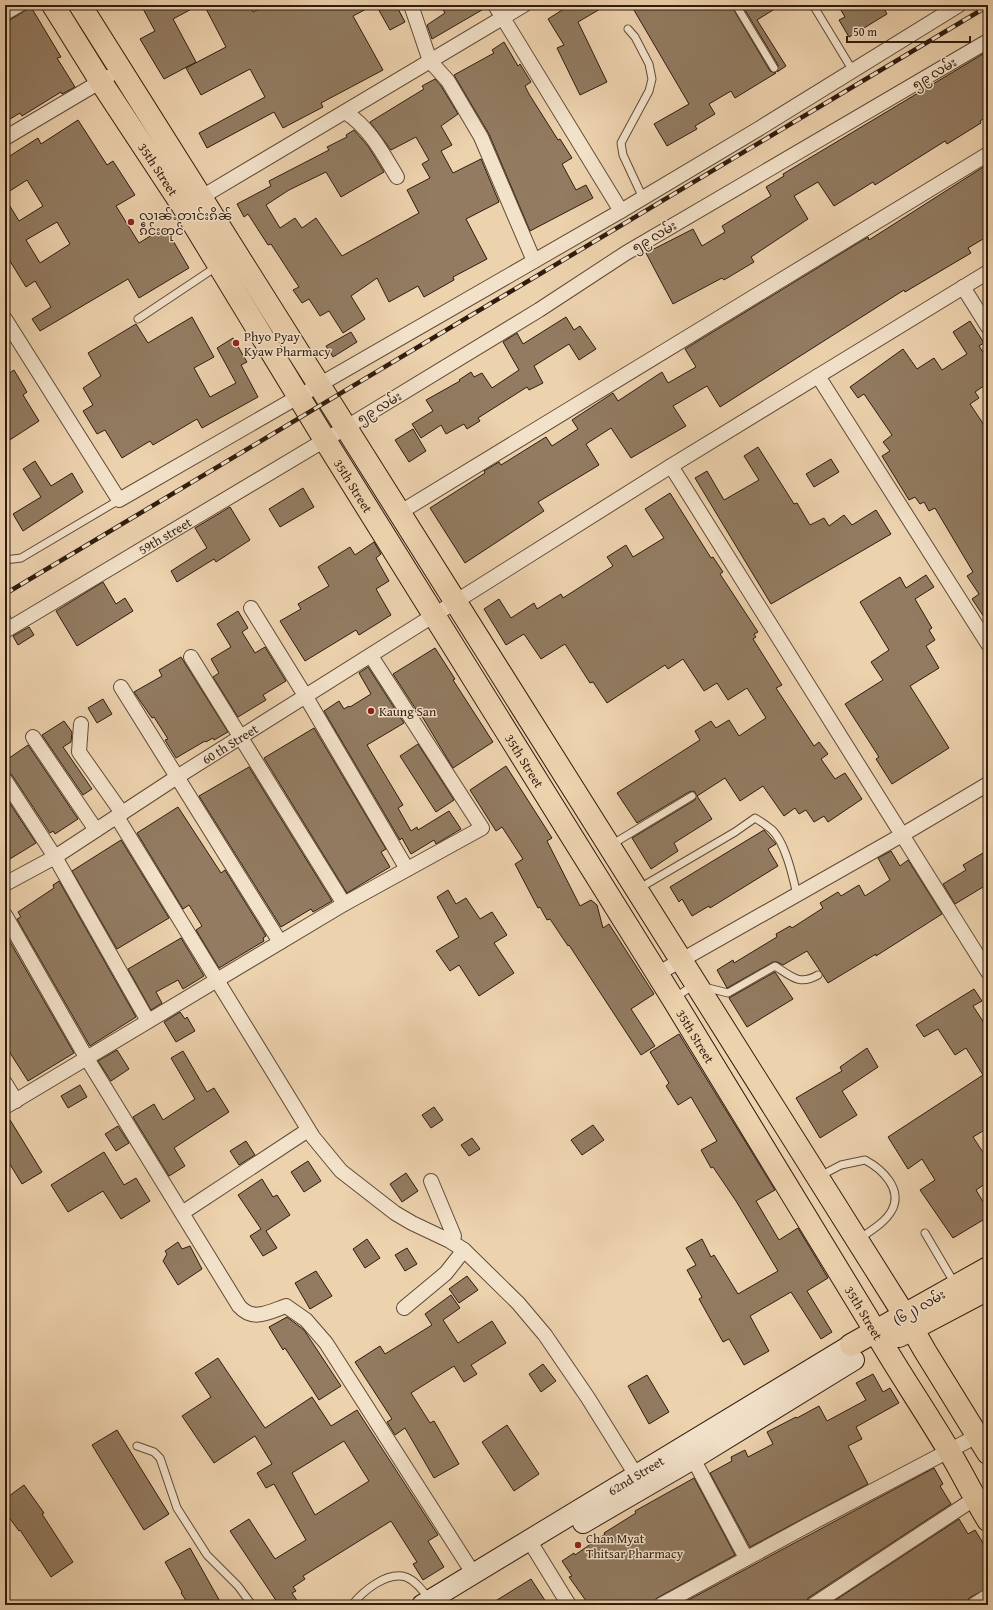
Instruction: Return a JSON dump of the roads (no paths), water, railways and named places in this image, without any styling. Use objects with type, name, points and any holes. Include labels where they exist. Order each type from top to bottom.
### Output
[{"type":"main road","name":"35th Street","points":[[54,5],[101,82],[193,202],[319,386],[857,1240],[983,1445]]},
{"type":"main road","name":"35th Street","points":[[80,5],[120,69],[193,202],[219,266],[433,615],[673,999],[950,1452],[974,1499],[988,1520]]},
{"type":"main road","name":"(၆၂) လမ်း","points":[[909,1323],[956,1286],[988,1268]]},
{"type":"main road","name":"(၆၂) လမ်း","points":[[852,1352],[909,1323],[988,1289]]},
{"type":"main road","name":"62nd Street","points":[[433,1604],[689,1452],[852,1352]]},
{"type":"main road","name":"62nd Street","points":[[433,1604],[473,1573],[533,1545]]},
{"type":"street","points":[[411,5],[430,61],[452,87],[481,137],[534,261]]},
{"type":"street","points":[[495,5],[621,211]]},
{"type":"street","points":[[193,202],[524,5]]},
{"type":"street","points":[[5,319],[119,500],[643,198],[853,71],[950,7]]},
{"type":"street","name":"၅၉ လမ်း","points":[[325,440],[539,310],[626,253],[988,41]]},
{"type":"street","points":[[5,138],[101,82],[120,69]]},
{"type":"street","points":[[345,112],[358,120],[368,132],[397,177]]},
{"type":"street","points":[[399,513],[988,154]]},
{"type":"street","name":"60 th Street","points":[[5,884],[55,857],[177,777],[371,656],[433,615],[671,466],[988,272]]},
{"type":"street","points":[[963,287],[988,327]]},
{"type":"street","points":[[818,376],[988,644]]},
{"type":"street","name":"59th street","points":[[7,624],[325,440]]},
{"type":"street","points":[[671,466],[988,972]]},
{"type":"street","points":[[251,608],[306,697],[407,869]]},
{"type":"street","points":[[5,1083],[10,1104],[86,1057],[344,904],[482,828],[371,656]]},
{"type":"street","points":[[191,657],[344,904]]},
{"type":"street","points":[[121,687],[280,942]]},
{"type":"street","points":[[81,724],[79,752],[120,815],[216,981],[308,1130],[340,1171],[395,1213],[450,1241],[464,1250],[518,1303],[545,1335],[588,1398],[640,1481]]},
{"type":"street","points":[[33,738],[96,830]]},
{"type":"street","points":[[5,780],[55,857],[148,1021]]},
{"type":"street","points":[[657,974],[986,789]]},
{"type":"street","points":[[5,915],[86,1057],[244,1312],[259,1316],[286,1306],[306,1320],[326,1343],[473,1573]]},
{"type":"street","points":[[182,1213],[308,1130]]},
{"type":"street","points":[[431,1181],[454,1236]]},
{"type":"street","points":[[404,1308],[446,1273],[464,1250]]},
{"type":"street","points":[[661,1605],[746,1558],[950,1452],[983,1445]]},
{"type":"street","points":[[689,1452],[746,1558]]},
{"type":"street","points":[[813,1605],[974,1499]]},
{"type":"street","points":[[533,1545],[569,1605]]},
{"type":"street","points":[[974,1605],[988,1596]]},
{"type":"lane","points":[[5,17],[26,5]]},
{"type":"lane","points":[[736,5],[774,68]]},
{"type":"lane","points":[[813,5],[853,71]]},
{"type":"lane","points":[[628,29],[636,37],[649,64],[652,79],[649,91],[622,143],[623,156],[643,198]]},
{"type":"lane","points":[[138,318],[219,266]]},
{"type":"lane","points":[[5,560],[20,558],[119,500]]},
{"type":"lane","points":[[609,846],[692,796]]},
{"type":"lane","points":[[636,890],[736,832],[756,818],[772,830],[783,850],[790,868],[797,895]]},
{"type":"lane","points":[[673,999],[696,984],[728,992],[775,966],[798,980],[809,981],[818,975]]},
{"type":"lane","points":[[817,1177],[841,1165],[865,1160],[885,1174],[891,1183],[894,1198],[892,1210],[880,1224],[857,1240]]},
{"type":"lane","points":[[926,1233],[956,1286]]},
{"type":"lane","points":[[137,1446],[154,1452],[160,1458],[164,1466],[168,1486],[177,1508],[207,1555],[238,1586],[252,1605]]},
{"type":"lane","points":[[352,1605],[358,1597],[381,1582],[394,1576],[406,1577],[416,1583],[433,1604]]},
{"type":"railway","points":[[5,594],[988,6]]},
{"type":"place","name":"လၢၼ်ႉတၢင်းၵိၼ် ၵဵင်းတုင်","points":[[131,222]]},
{"type":"place","name":"Phyo Pyay Kyaw Pharmacy","points":[[236,343]]},
{"type":"place","name":"Kaung San","points":[[371,711]]},
{"type":"place","name":"Chan Myat Thitsar Pharmacy","points":[[578,1545]]}]
